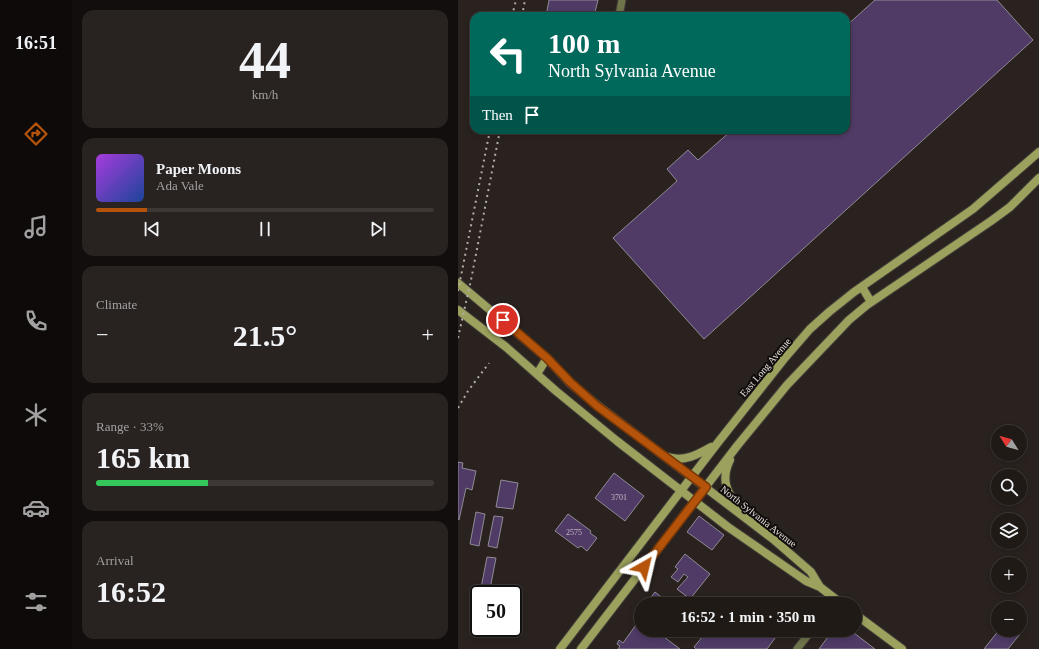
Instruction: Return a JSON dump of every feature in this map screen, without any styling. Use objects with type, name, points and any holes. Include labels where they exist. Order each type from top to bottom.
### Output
[{"type":"main road","name":"East Long Avenue","points":[[560,649],[691,476],[784,359],[810,330],[833,308],[972,209],[1039,152]]},
{"type":"main road","points":[[581,649],[737,446],[787,385],[849,320],[871,302],[1010,207],[1039,178]]},
{"type":"main road","name":"North Sylvania Avenue","points":[[458,283],[547,358],[570,382],[597,406],[706,487],[770,537],[811,572],[820,587],[831,597]]},
{"type":"main road","points":[[862,287],[871,302]]},
{"type":"main road","name":"North Sylvania Avenue","points":[[458,310],[506,346],[617,442],[681,490],[694,502],[806,581],[820,587]]},
{"type":"main road","points":[[537,374],[547,358]]},
{"type":"main road","points":[[662,455],[675,459],[688,459],[716,445]]},
{"type":"main road","points":[[737,446],[728,463],[726,473],[728,492],[733,500],[770,537],[764,552]]},
{"type":"main road","points":[[862,619],[902,649]]},
{"type":"street","points":[[620,12],[622,0]]},
{"type":"street","points":[[797,649],[806,637]]},
{"type":"building","points":[[549,0],[598,0],[595,12],[547,12]]},
{"type":"building","points":[[875,0],[997,0],[1033,40],[704,339],[613,238],[677,181],[667,169],[688,150],[698,160],[727,134],[850,134],[850,22]]},
{"type":"building","points":[[458,462],[463,463],[462,468],[476,471],[472,490],[466,488],[459,520],[458,519]]},
{"type":"building","points":[[614,473],[644,496],[625,521],[595,498]]},
{"type":"building","points":[[501,480],[518,483],[513,509],[496,507]]},
{"type":"building","points":[[476,512],[485,514],[479,546],[470,544]]},
{"type":"building","points":[[568,514],[591,531],[590,533],[597,538],[587,551],[581,546],[578,548],[555,531]]},
{"type":"building","points":[[494,516],[503,517],[497,548],[488,546]]},
{"type":"building","points":[[699,516],[724,535],[712,550],[687,532]]},
{"type":"building","points":[[685,554],[710,574],[692,597],[687,597],[677,589],[688,577],[684,574],[678,582],[671,577],[678,569],[675,567]]},
{"type":"building","points":[[487,557],[496,558],[491,585],[482,585]]},
{"type":"building","points":[[655,592],[661,597],[651,597]]},
{"type":"building","points":[[634,628],[634,637],[664,637],[680,649],[618,649],[620,646],[617,644],[619,640],[623,643]]},
{"type":"building","points":[[702,637],[776,637],[767,649],[696,649],[694,647]]},
{"type":"building","points":[[828,637],[859,637],[875,649],[819,649]]},
{"type":"building","points":[[993,637],[1018,637],[1008,649],[984,649]]},
{"type":"railway","points":[[513,12],[516,0]]},
{"type":"railway","points":[[523,12],[525,0]]},
{"type":"railway","points":[[458,291],[489,134]]},
{"type":"railway","points":[[458,338],[471,280],[499,134]]},
{"type":"railway","points":[[458,408],[468,391],[489,363]]},
{"type":"route","points":[[503,320],[547,358],[570,382],[597,406],[706,487],[644,567]]}]
